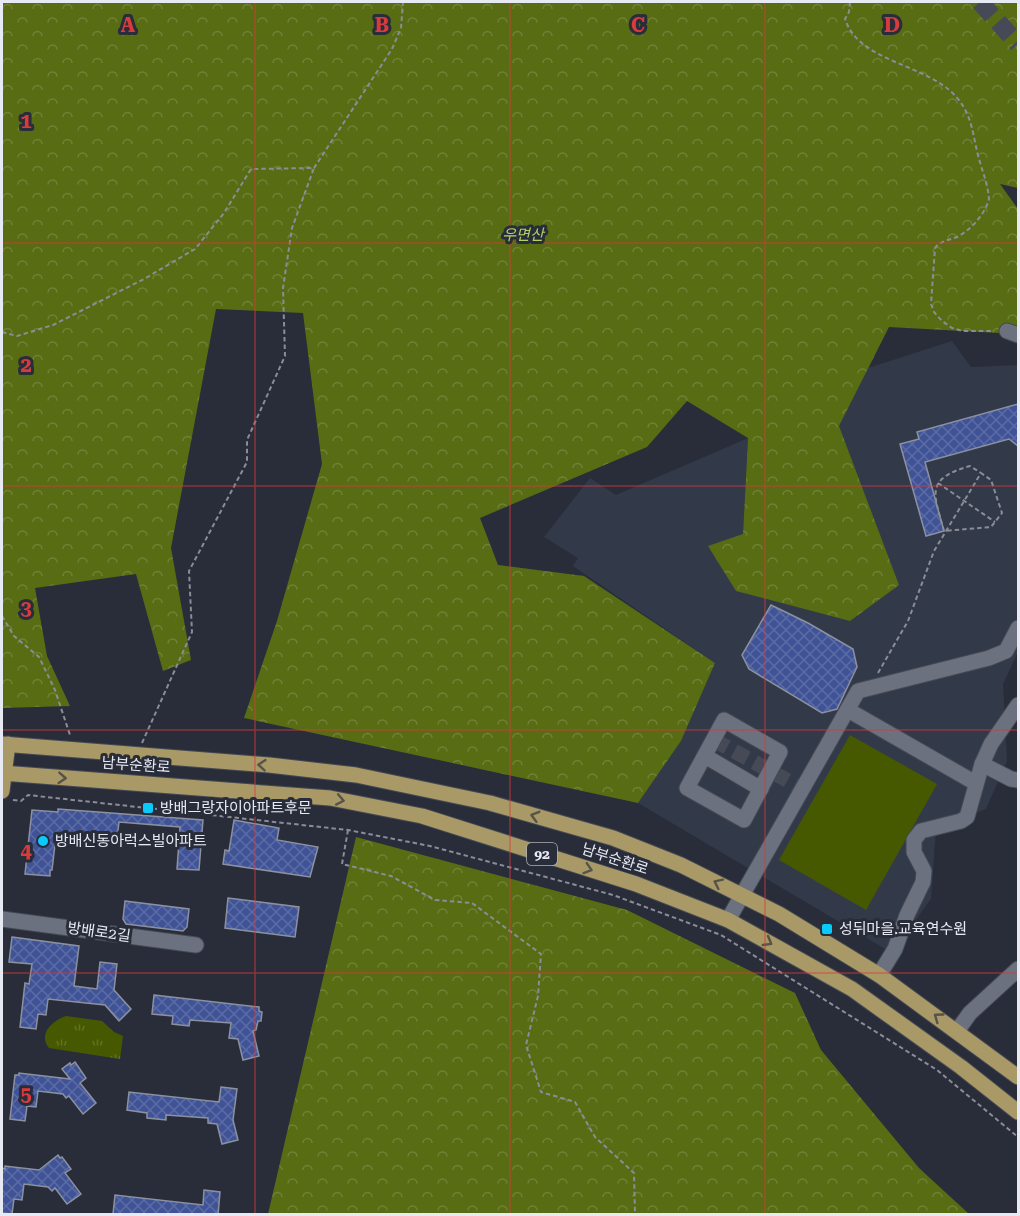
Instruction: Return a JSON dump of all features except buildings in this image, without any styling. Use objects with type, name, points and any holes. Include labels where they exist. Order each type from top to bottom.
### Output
[{"type":"main road","name":"남부순환로","points":[[4,744],[268,765],[356,775],[490,803],[614,838],[681,865],[744,895],[879,975],[1018,1077]]},
{"type":"main road","points":[[2,791],[4,744]]},
{"type":"main road","name":"남부순환로","points":[[3,773],[330,798],[422,816],[636,884],[728,920],[852,989],[961,1067],[1018,1112]]},
{"type":"street","points":[[728,920],[858,691],[989,658],[1006,651],[1018,628]]},
{"type":"street","points":[[879,975],[895,949],[907,915],[924,882],[924,871],[914,852],[914,840],[921,831],[961,821],[967,817],[982,765],[992,744],[1018,705]]},
{"type":"street","points":[[848,710],[972,782]]},
{"type":"street","points":[[724,720],[780,752],[761,789],[744,820],[687,788],[724,720]]},
{"type":"street","points":[[705,756],[761,789]]},
{"type":"street","points":[[982,765],[1018,780]]},
{"type":"street","name":"방배로2길","points":[[2,919],[196,945]]},
{"type":"street","points":[[957,1031],[970,1013],[1018,969]]},
{"type":"path","points":[[137,755],[192,632],[189,571],[247,462],[247,440],[285,356],[283,288],[292,228],[314,168],[392,49],[401,28],[403,2]]},
{"type":"path","points":[[850,2],[849,12],[845,19],[853,36],[880,55],[941,84],[959,100],[973,125],[989,200],[987,207],[970,227],[960,235],[938,244],[935,248],[931,304],[942,321],[952,328],[963,331],[1013,333]]},
{"type":"path","points":[[2,332],[17,336],[53,325],[144,279],[195,249],[224,213],[251,169],[314,168]]},
{"type":"path","points":[[970,466],[991,480],[1002,513],[991,528],[944,531],[934,495],[938,483],[954,471],[970,466]]},
{"type":"path","points":[[869,688],[908,621],[934,551],[944,531],[981,473]]},
{"type":"path","points":[[938,483],[996,522]]},
{"type":"path","points":[[2,616],[14,636],[39,657],[56,690],[73,750]]},
{"type":"path","points":[[21,801],[28,795],[348,830],[430,846],[613,895],[721,934],[937,1071],[1018,1137]]},
{"type":"path","points":[[348,830],[342,864],[391,876],[435,900],[471,903],[541,954],[538,996],[526,1045],[541,1092],[575,1102],[595,1137],[634,1173],[635,1215]]},
{"type":"shaded area","points":[[952,341],[971,367],[1018,365],[1018,652],[1003,684],[1007,761],[986,809],[936,829],[931,899],[892,953],[638,803],[681,741],[715,663],[573,566],[578,558],[544,537],[590,478],[616,495],[748,438],[743,534],[898,584],[839,426],[868,368]]},
{"type":"green space","name":"우면산","points":[[2,2],[1018,2],[1018,188],[1000,184],[1018,209],[1018,334],[889,327],[839,426],[899,585],[850,621],[736,591],[708,546],[743,534],[748,438],[687,401],[647,447],[480,518],[498,565],[584,576],[715,663],[681,741],[638,803],[244,718],[277,621],[322,464],[303,313],[216,309],[171,548],[191,660],[163,671],[136,574],[35,588],[47,656],[70,706],[2,708]]},
{"type":"green space","points":[[850,735],[937,784],[866,910],[779,860]]},
{"type":"green space","points":[[356,837],[627,910],[795,993],[821,1050],[919,1168],[969,1214],[268,1214]]},
{"type":"green space","points":[[66,1016],[102,1021],[114,1032],[123,1036],[120,1059],[49,1048],[45,1038],[48,1029],[56,1021]]},
{"type":"tunnel","points":[[980,2],[1018,44]]},
{"type":"tunnel","points":[[714,740],[803,789]]},
{"type":"place","name":"방배그랑자이아파트후문","points":[[148,808]]},
{"type":"place","name":"방배신동아럭스빌아파트","points":[[43,841]]},
{"type":"place","name":"성뒤마을.교육연수원","points":[[827,929]]}]
